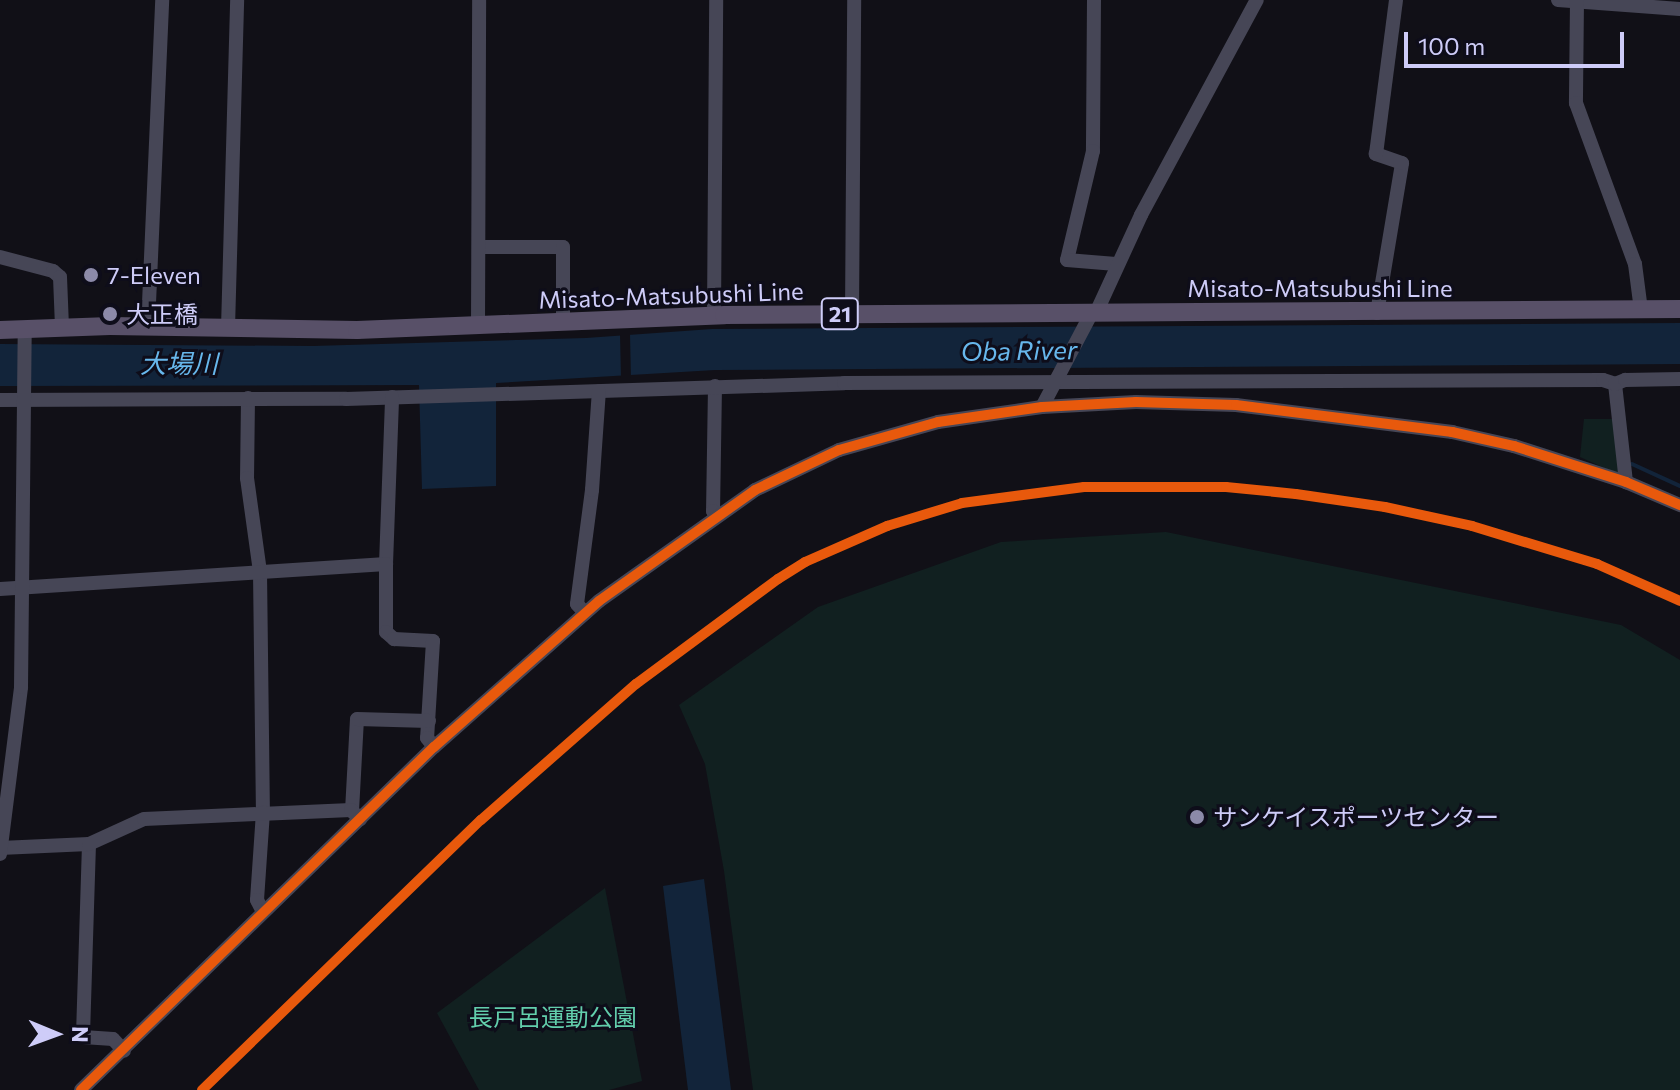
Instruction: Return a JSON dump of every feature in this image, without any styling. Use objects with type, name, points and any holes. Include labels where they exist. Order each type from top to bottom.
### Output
[{"type":"main road","name":"Misato-Matsubushi Line","points":[[0,330],[25,336],[62,327],[478,327],[714,315],[1090,318],[1680,309]]},
{"type":"street","points":[[148,326],[162,0]]},
{"type":"street","points":[[228,328],[237,0]]},
{"type":"street","points":[[478,327],[479,0]]},
{"type":"street","points":[[714,315],[716,0]]},
{"type":"street","points":[[852,314],[854,0]]},
{"type":"street","points":[[1094,0],[1093,151],[1067,260],[1116,264]]},
{"type":"street","points":[[1042,407],[1257,0]]},
{"type":"street","points":[[1377,313],[1402,163],[1376,154],[1396,0]]},
{"type":"street","points":[[1558,0],[1680,9]]},
{"type":"street","points":[[1577,1],[1576,103],[1635,264],[1641,310]]},
{"type":"street","points":[[479,247],[563,247],[563,322]]},
{"type":"street","points":[[0,257],[53,271],[60,277],[62,327]]},
{"type":"street","points":[[25,336],[21,687],[0,850],[89,844],[144,819],[263,812],[356,815]]},
{"type":"street","points":[[0,400],[24,394],[418,397],[1058,376],[1603,380],[1615,384],[1625,380],[1680,379]]},
{"type":"street","points":[[1615,384],[1626,482]]},
{"type":"street","points":[[715,386],[713,511],[716,516]]},
{"type":"street","points":[[585,613],[577,604],[592,490],[599,391]]},
{"type":"street","points":[[392,397],[386,632],[394,639],[433,641],[427,738],[434,747]]},
{"type":"street","points":[[248,398],[247,478],[260,572],[263,812],[257,900],[263,912]]},
{"type":"street","points":[[81,1090],[263,912],[356,815],[585,613],[716,516],[804,464],[875,438],[938,422],[1042,407],[1177,402],[1379,421],[1514,446],[1626,482],[1680,505]]},
{"type":"street","points":[[0,589],[386,564]]},
{"type":"street","points":[[356,815],[357,719],[429,721]]},
{"type":"street","points":[[89,844],[83,1037],[113,1039],[124,1051]]},
{"type":"green space","points":[[1584,419],[1613,419],[1620,475],[1580,457]]},
{"type":"green space","name":"サンケイスポーツセンター","points":[[1166,532],[1621,625],[1680,660],[1680,1090],[753,1090],[724,871],[705,764],[679,705],[818,607],[1001,542]]},
{"type":"green space","name":"長戸呂運動公園","points":[[605,888],[642,1081],[609,1090],[479,1090],[437,1013]]},
{"type":"water","points":[[1680,323],[1680,364],[715,370],[496,383],[496,486],[422,489],[419,385],[0,386],[0,344],[313,346],[586,338],[712,329]]},
{"type":"water","points":[[704,879],[731,1090],[688,1090],[663,886]]},
{"type":"pier","points":[[620,334],[630,334],[631,379],[621,379]]},
{"type":"waterway","points":[[1632,464],[1680,486]]},
{"type":"cycle path","points":[[81,1090],[434,747],[599,601],[755,490],[839,450],[938,422],[1042,407],[1136,402],[1236,405],[1452,432],[1514,446],[1626,482],[1680,505]]},
{"type":"cycle path","points":[[202,1090],[481,820],[636,684],[805,562],[887,526],[962,503],[1084,487],[1226,487],[1385,507],[1472,526],[1597,564],[1680,601]]},
{"type":"place","name":"7-Eleven","points":[[91,275]]},
{"type":"place","name":"大正橋","points":[[110,314]]},
{"type":"place","name":"サンケイスポーツセンター","points":[[1197,817]]},
{"type":"water label","name":"Oba River","points":[[1019,350]]},
{"type":"water label","name":"大場川","points":[[179,363]]}]
